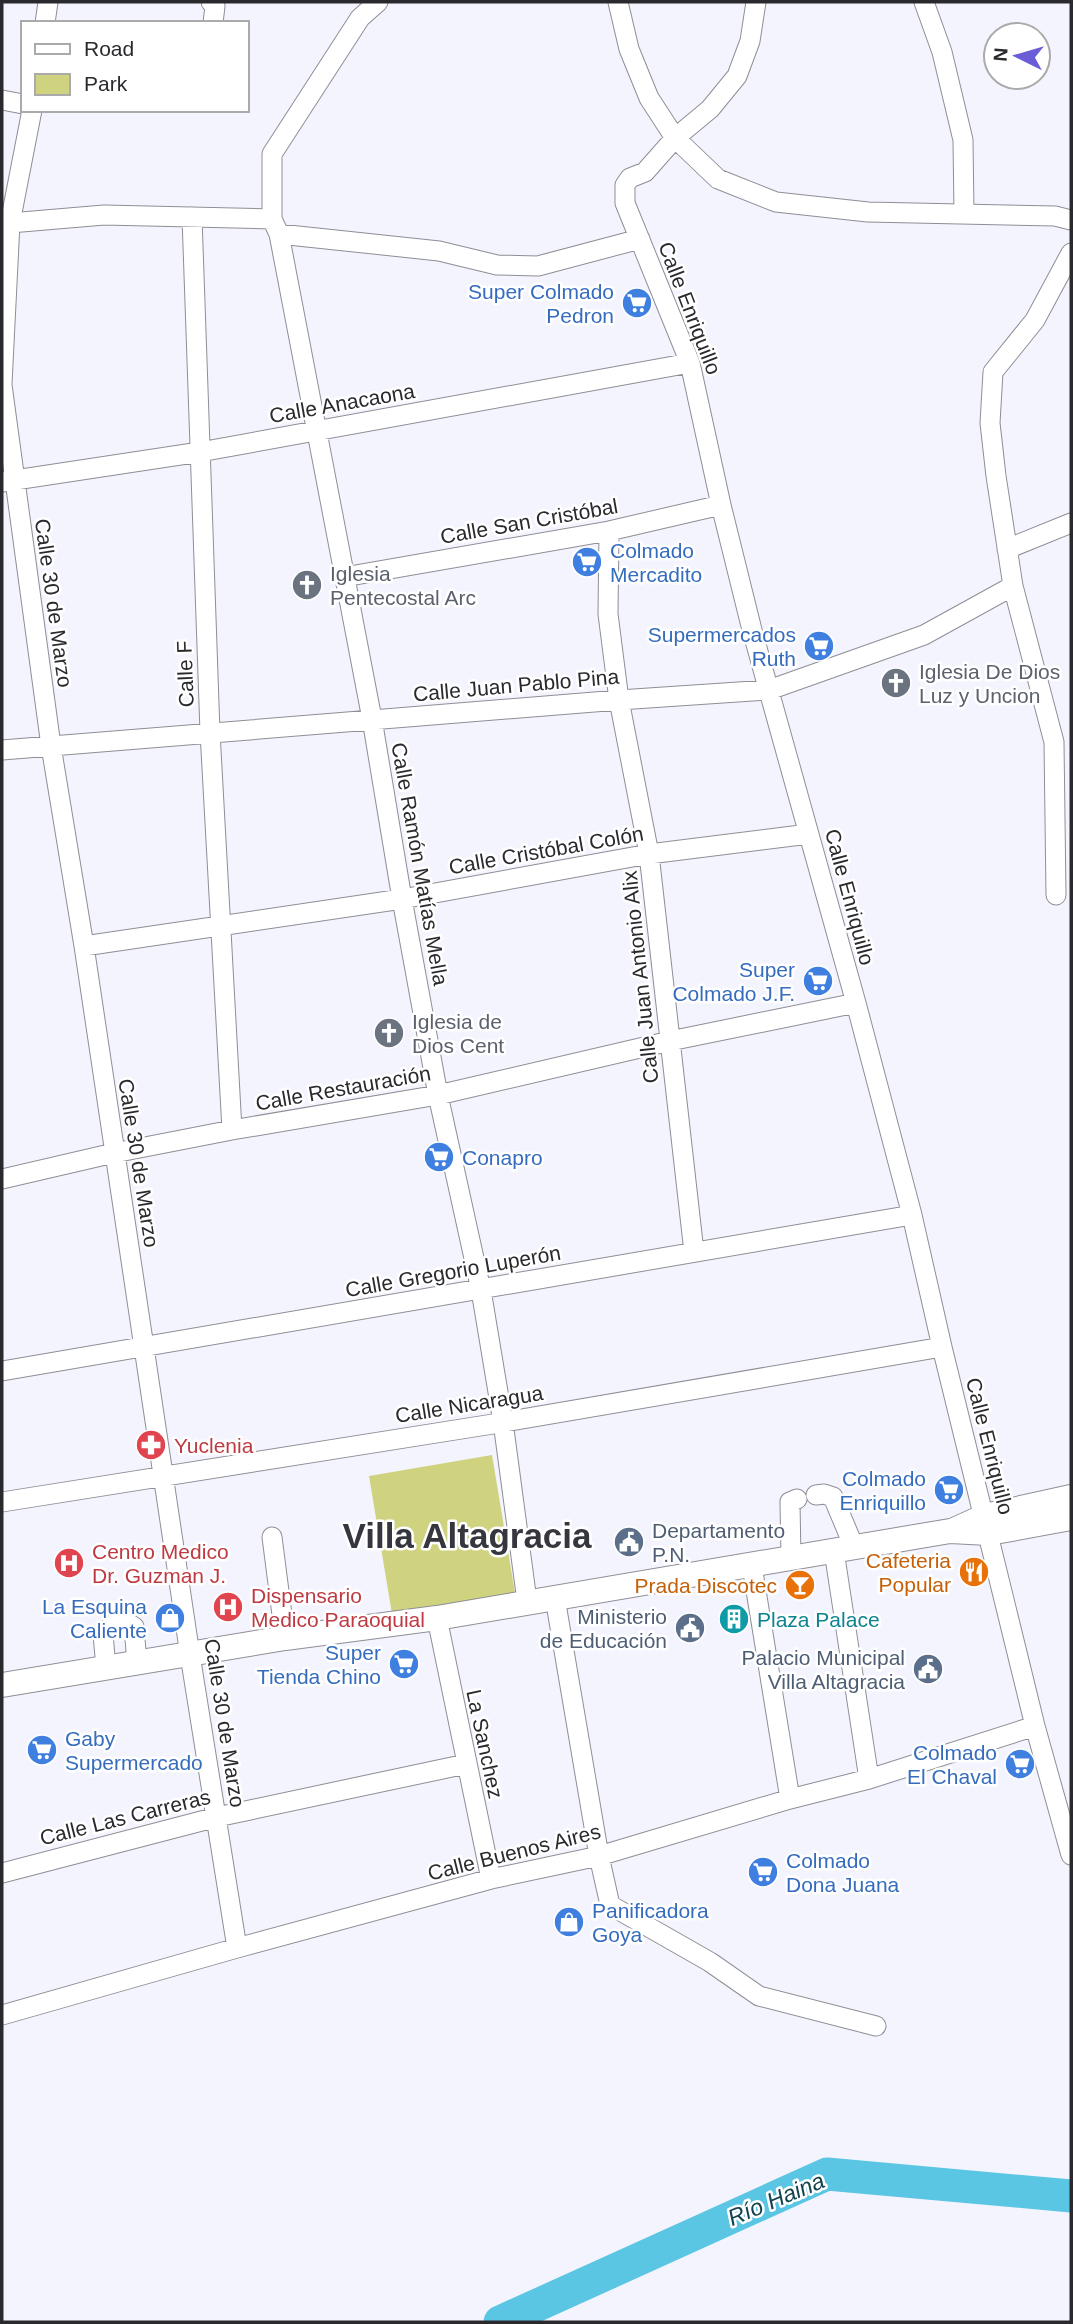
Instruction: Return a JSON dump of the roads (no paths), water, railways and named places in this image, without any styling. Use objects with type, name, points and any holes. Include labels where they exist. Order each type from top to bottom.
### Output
[{"type":"main road","points":[[987,1525],[1071,1497]]},
{"type":"main road","points":[[2,1685],[285,1638],[437,1618],[987,1525],[1071,1518]]},
{"type":"street","points":[[45,21],[48,2]]},
{"type":"street","points":[[211,2],[215,6],[213,21]]},
{"type":"street","name":"Calle Ramón Matías Mella","points":[[378,2],[360,18],[272,153],[276,227],[372,719],[438,1096],[481,1290],[503,1422],[527,1601]]},
{"type":"street","points":[[618,2],[629,49],[649,98],[675,138],[718,179],[776,202],[868,212],[1055,216],[1071,220]]},
{"type":"street","name":"Calle Enriquillo","points":[[756,2],[750,41],[737,76],[710,109],[675,138],[645,172],[630,178],[625,185],[625,204],[691,363],[721,505],[752,631],[912,1215],[1035,1727],[1071,1856]]},
{"type":"street","points":[[924,2],[942,52],[963,140],[964,214]]},
{"type":"street","points":[[2,100],[21,104]]},
{"type":"street","name":"Calle 30 de Marzo","points":[[32,112],[10,223],[2,385],[8,481],[83,946],[162,1475],[237,1948]]},
{"type":"street","points":[[10,223],[104,215],[192,217],[439,251],[497,265],[538,266],[640,239]]},
{"type":"street","name":"Calle F","points":[[192,217],[210,732],[232,1130]]},
{"type":"street","points":[[1056,895],[1063,741],[1013,586],[990,422],[993,372],[1035,320],[1071,253]]},
{"type":"street","name":"Calle Anacaona","points":[[8,481],[200,452],[691,363]]},
{"type":"street","name":"Calle San Cristóbal","points":[[344,577],[609,531],[721,505]]},
{"type":"street","points":[[1007,549],[1071,523]]},
{"type":"street","name":"Calle Juan Antonio Alix","points":[[609,531],[608,614],[619,700],[649,854],[694,1252]]},
{"type":"street","name":"Calle Juan Pablo Pina","points":[[2,750],[769,690],[924,635],[1013,586]]},
{"type":"street","name":"Calle Cristóbal Colón","points":[[83,946],[402,899],[649,854],[809,834]]},
{"type":"street","name":"Calle Restauración","points":[[2,1179],[232,1130],[438,1096],[670,1041],[856,1003]]},
{"type":"street","name":"Calle Gregorio Luperón","points":[[2,1371],[912,1215]]},
{"type":"street","name":"Calle Nicaragua","points":[[2,1502],[503,1422],[942,1347]]},
{"type":"street","points":[[791,1558],[790,1502],[824,1494],[834,1497],[844,1549],[869,1779]]},
{"type":"street","points":[[272,1537],[285,1638]]},
{"type":"street","points":[[752,1566],[790,1799]]},
{"type":"street","points":[[555,1598],[599,1856],[610,1905],[710,1962],[759,1996],[876,2026]]},
{"type":"street","name":"La Sanchez","points":[[437,1618],[491,1880]]},
{"type":"street","points":[[106,1668],[103,1634],[114,1625],[125,1621],[134,1627],[137,1663]]},
{"type":"street","name":"Calle Buenos Aires","points":[[2,2015],[491,1880],[599,1856],[790,1799],[869,1779],[1035,1727]]},
{"type":"street","name":"Calle Las Carreras","points":[[2,1872],[217,1816],[466,1764]]},
{"type":"waterway","name":"Río Haina","points":[[500,2322],[827,2174],[1071,2196]]},
{"type":"place","name":"Super Colmado Pedron","points":[[637,303]]},
{"type":"place","name":"Colmado Mercadito","points":[[587,562]]},
{"type":"place","name":"Iglesia Pentecostal Arc","points":[[307,585]]},
{"type":"place","name":"Supermercados Ruth","points":[[819,646]]},
{"type":"place","name":"Iglesia De Dios Luz y Uncion","points":[[896,683]]},
{"type":"place","name":"Super Colmado J.F.","points":[[818,981]]},
{"type":"place","name":"Iglesia de Dios Cent","points":[[389,1033]]},
{"type":"place","name":"Conapro","points":[[439,1157]]},
{"type":"place","name":"Yuclenia","points":[[151,1445]]},
{"type":"place","name":"Colmado Enriquillo","points":[[949,1490]]},
{"type":"place","name":"Departamento P.N.","points":[[629,1542]]},
{"type":"place","name":"Centro Medico Dr. Guzman J.","points":[[69,1563]]},
{"type":"place","name":"Cafeteria Popular","points":[[974,1572]]},
{"type":"place","name":"Prada Discotec","points":[[800,1585]]},
{"type":"place","name":"Dispensario Medico Paraoquial","points":[[228,1607]]},
{"type":"place","name":"La Esquina Caliente","points":[[170,1618]]},
{"type":"place","name":"Plaza Palace","points":[[734,1619]]},
{"type":"place","name":"Ministerio de Educación","points":[[690,1628]]},
{"type":"place","name":"Super Tienda Chino","points":[[404,1664]]},
{"type":"place","name":"Palacio Municipal Villa Altagracia","points":[[928,1669]]},
{"type":"place","name":"Gaby Supermercado","points":[[42,1750]]},
{"type":"place","name":"Colmado El Chaval","points":[[1020,1764]]},
{"type":"place","name":"Colmado Dona Juana","points":[[763,1872]]},
{"type":"place","name":"Panificadora Goya","points":[[569,1922]]},
{"type":"district","name":"Villa Altagracia","points":[[467,1535]]}]
